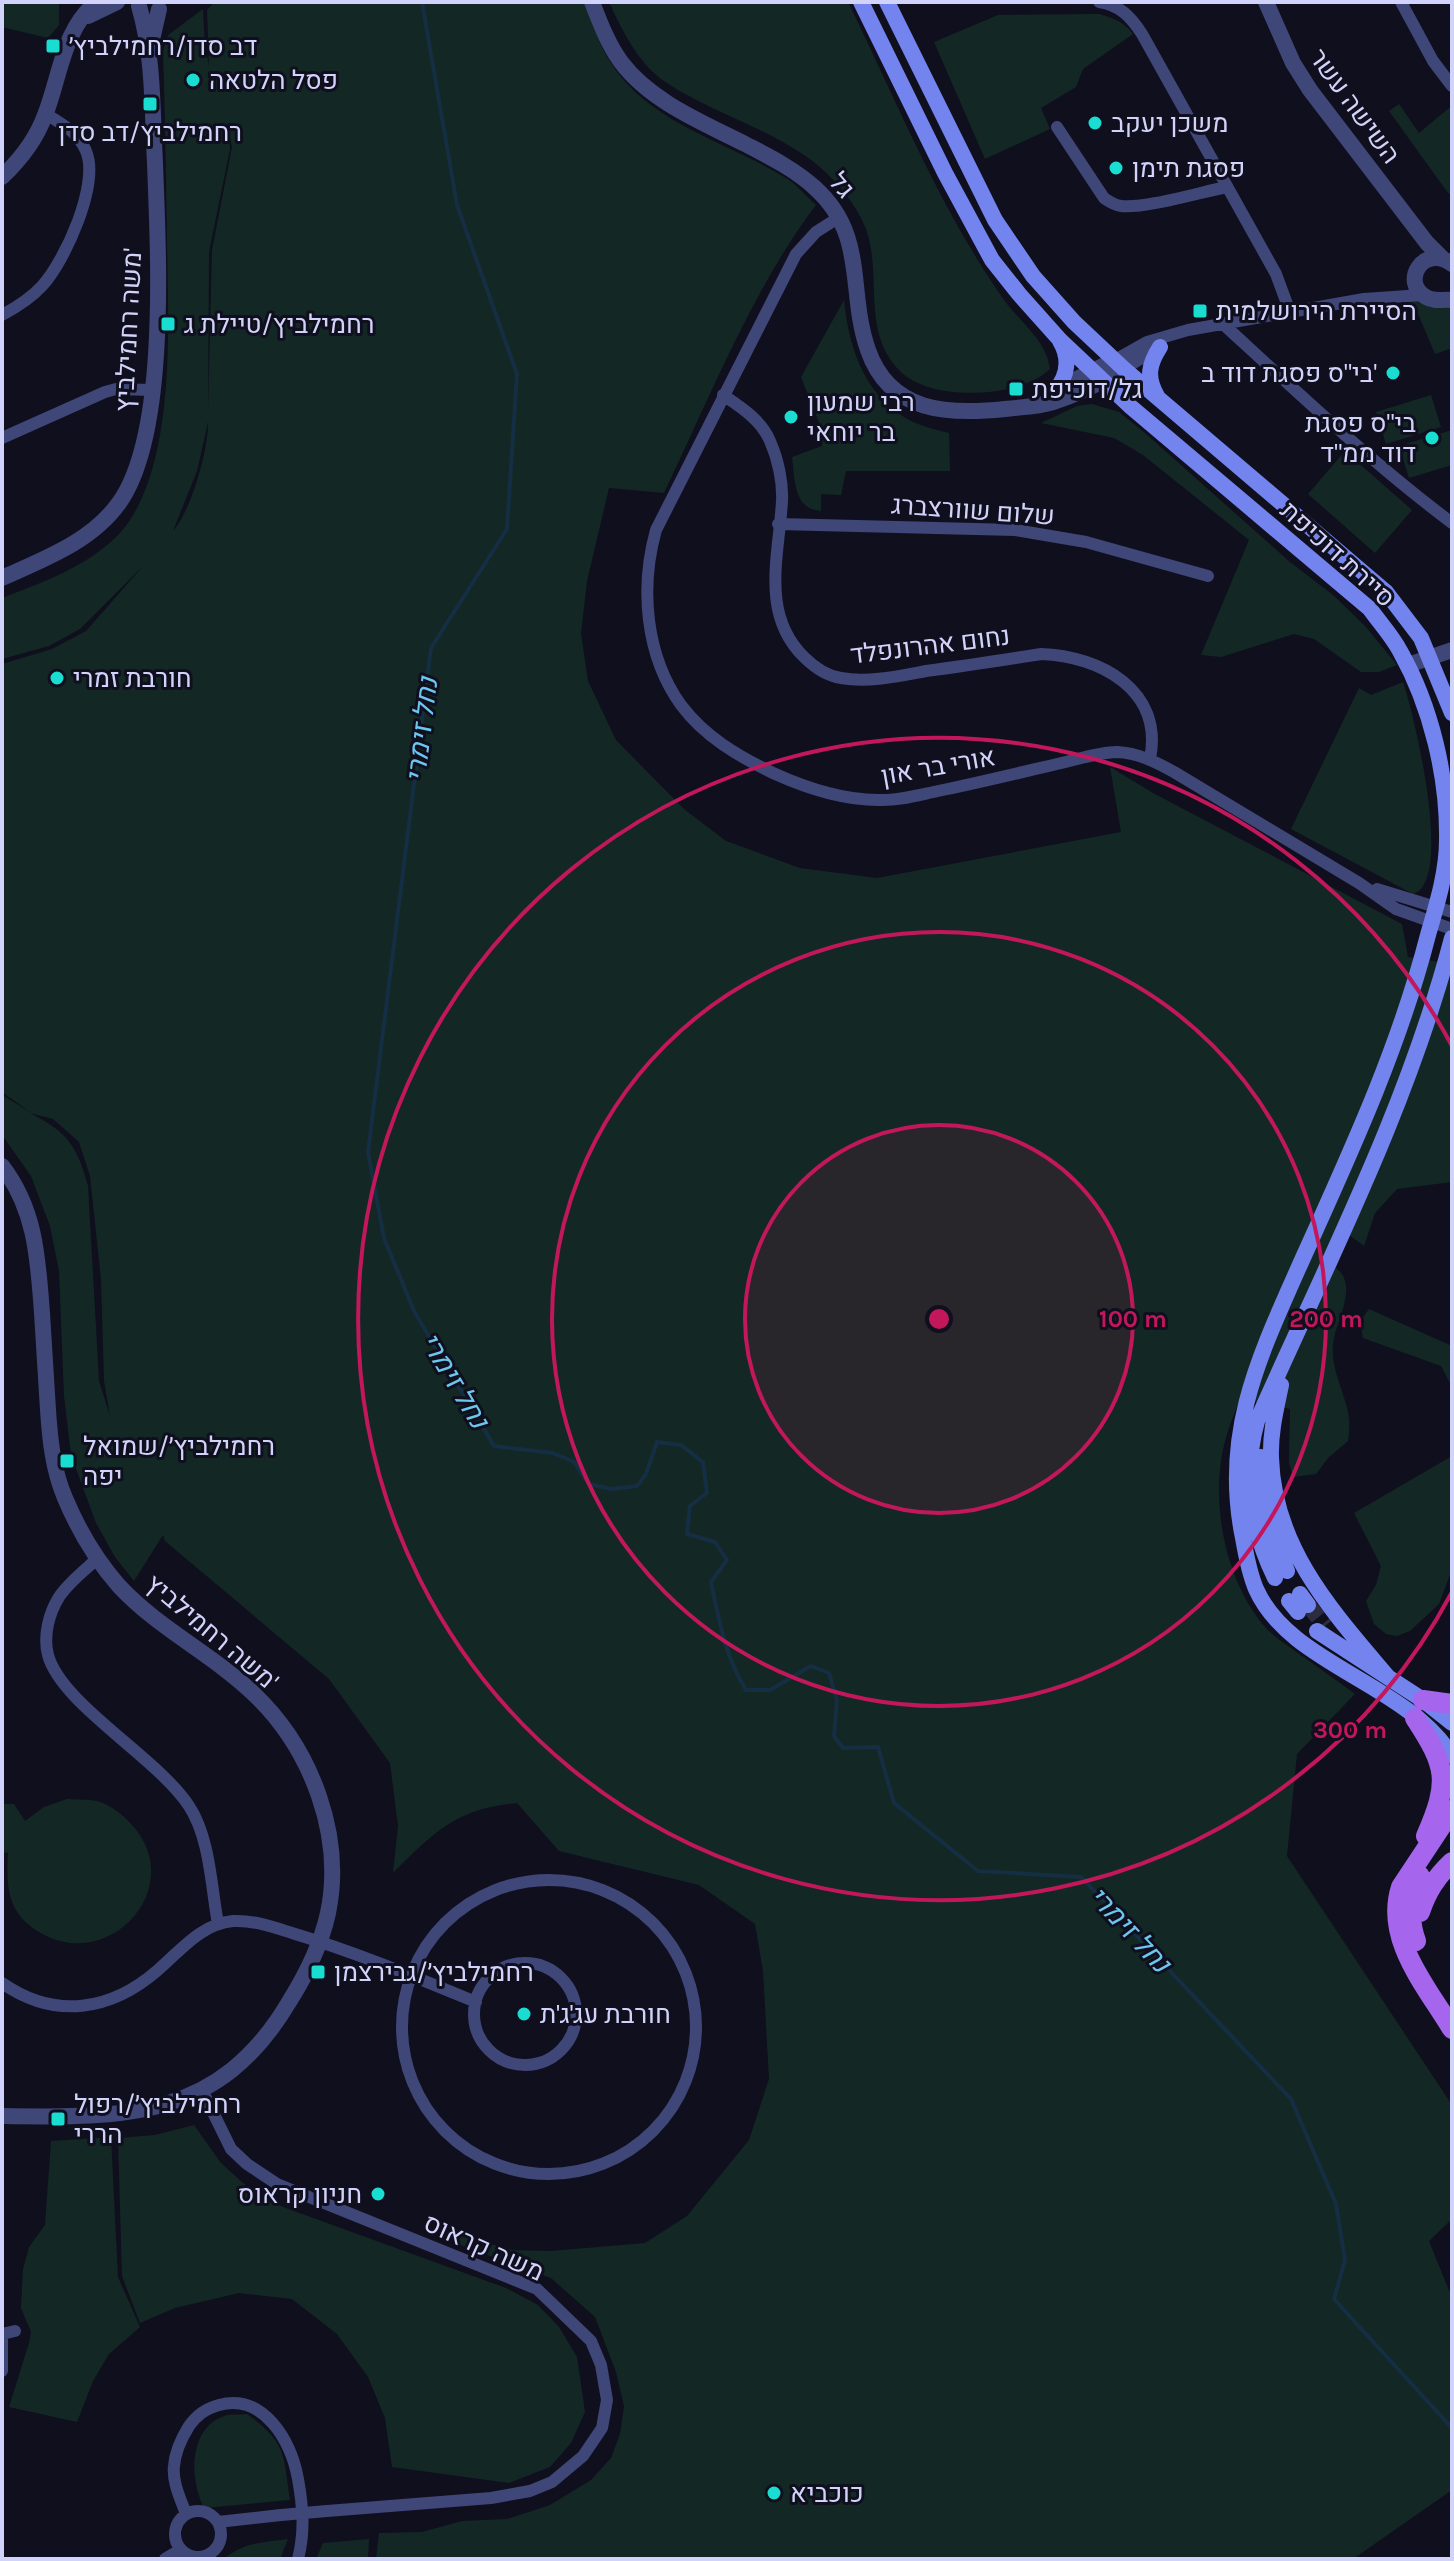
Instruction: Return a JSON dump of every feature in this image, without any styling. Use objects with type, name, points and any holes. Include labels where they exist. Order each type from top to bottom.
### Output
[{"type":"main road","name":"סיירת דוכיפת","points":[[861,2],[945,173],[992,260],[1060,340],[1098,376],[1370,609],[1399,648],[1428,716],[1439,762],[1447,840],[1440,914],[1386,1068],[1250,1383],[1239,1438],[1236,1499],[1256,1589],[1286,1631],[1306,1646],[1419,1709]]},
{"type":"main road","name":"סיירת דוכיפת","points":[[887,2],[966,163],[1011,246],[1057,304],[1157,397],[1386,592],[1421,638],[1452,713]]},
{"type":"main road","points":[[1055,391],[1062,382],[1067,360],[1060,340]]},
{"type":"main road","points":[[1157,397],[1150,384],[1149,372],[1152,359],[1160,347]]},
{"type":"main road","points":[[1281,1575],[1266,1513],[1261,1471],[1263,1434],[1276,1378],[1402,1092],[1448,963],[1452,938]]},
{"type":"main road","points":[[1289,1352],[1275,1414],[1271,1455],[1275,1491],[1283,1520],[1300,1562],[1315,1588],[1380,1671],[1419,1709],[1452,1756]]},
{"type":"main road","points":[[1321,1629],[1380,1671]]},
{"type":"main road","points":[[1419,1709],[1452,1704]]},
{"type":"main road","points":[[1419,1709],[1452,1723]]},
{"type":"main road","points":[[1419,1709],[1440,1759],[1443,1775],[1433,1820],[1397,1900],[1398,1930],[1410,1960],[1452,2029]]},
{"type":"main road","points":[[1410,1871],[1452,1810]]},
{"type":"main road","points":[[1452,1831],[1430,1857],[1411,1897],[1414,1935],[1419,1952],[1452,2003]]},
{"type":"main road","points":[[1414,1935],[1425,1896],[1437,1876],[1452,1862]]},
{"type":"street","points":[[2,177],[27,151],[46,114],[64,52],[83,18],[97,2]]},
{"type":"street","points":[[83,18],[117,2]]},
{"type":"street","name":"גל","points":[[592,2],[613,50],[647,87],[692,117],[795,172],[826,198],[850,244],[868,349],[875,366],[887,382],[907,399],[960,412],[1052,402],[1120,364]]},
{"type":"street","points":[[1099,2],[1121,9],[1132,19],[1276,274],[1290,312]]},
{"type":"street","name":"השישה עשר","points":[[1266,2],[1293,63],[1310,90],[1417,231],[1447,261]]},
{"type":"street","points":[[1401,2],[1433,61],[1452,86]]},
{"type":"street","points":[[138,4],[148,10],[164,6]]},
{"type":"street","name":"משה רחמילביץ'","points":[[138,4],[150,62]]},
{"type":"street","name":"משה רחמילביץ'","points":[[2,578],[74,543],[103,521],[128,488],[142,451],[158,328],[150,62],[152,40],[164,6]]},
{"type":"street","points":[[2,315],[31,297],[60,263],[90,177],[82,143],[75,134],[46,114]]},
{"type":"street","points":[[1057,127],[1104,198],[1114,205],[1141,204],[1227,187]]},
{"type":"street","name":"אורי בר און","points":[[838,218],[816,232],[796,254],[656,530],[646,578],[651,634],[673,694],[707,735],[753,763],[795,783],[851,798],[880,800],[953,788],[1114,752],[1150,759],[1359,883],[1440,914],[1452,929]]},
{"type":"street","points":[[1417,231],[1422,245],[1415,284],[1422,295]]},
{"type":"street","points":[[1364,299],[1396,288],[1431,258],[1447,261]]},
{"type":"street","points":[[1120,364],[1147,342],[1222,323],[1364,299],[1422,295],[1433,300],[1452,300]]},
{"type":"street","points":[[1222,323],[1410,492],[1452,523]]},
{"type":"street","points":[[1120,364],[1160,347],[1188,330]]},
{"type":"street","name":"גל","points":[[996,410],[1098,376]]},
{"type":"street","points":[[2,438],[105,392],[116,389],[151,390]]},
{"type":"street","name":"נחום אהרונפלד","points":[[723,395],[747,411],[770,439],[782,500],[774,573],[775,596],[779,615],[797,650],[826,673],[842,678],[887,677],[1041,654],[1086,660],[1105,668],[1123,681],[1137,697],[1152,733],[1150,759]]},
{"type":"street","name":"שלום שוורצברג","points":[[778,524],[1015,530],[1086,542],[1208,576]]},
{"type":"street","points":[[1410,670],[1452,650]]},
{"type":"street","points":[[1433,661],[1452,660]]},
{"type":"street","name":"משה רחמילביץ'","points":[[2,1166],[21,1195],[34,1233],[51,1450],[57,1475],[76,1522],[119,1586],[254,1694],[299,1753],[319,1794],[329,1838],[332,1875],[328,1915],[305,1974],[267,2036],[234,2070],[176,2102],[138,2112],[89,2116],[2,2116]]},
{"type":"street","points":[[98,1558],[60,1596],[53,1609],[46,1638],[48,1655],[54,1670],[80,1701],[162,1773],[191,1808],[204,1844],[218,1924]]},
{"type":"street","points":[[541,1880],[578,1882],[616,1895],[644,1914],[667,1938],[684,1966],[697,2029],[692,2061],[678,2098],[659,2125],[632,2149],[612,2161],[583,2171],[561,2174],[536,2174],[499,2165],[457,2141],[424,2103],[412,2080],[402,2029],[412,1976],[424,1951],[444,1924],[473,1901],[503,1887],[541,1880]]},
{"type":"street","points":[[2,1983],[18,1994],[50,2004],[68,2007],[105,2002],[138,1985],[199,1934],[218,1924],[251,1921],[319,1941],[476,2002]]},
{"type":"street","points":[[530,1962],[553,1970],[569,1986],[576,2009],[575,2025],[570,2039],[554,2056],[531,2065],[517,2065],[504,2060],[482,2042],[476,2027],[476,2002],[494,1973],[511,1964],[530,1962]]},
{"type":"street","name":"משה קראוס","points":[[202,2090],[231,2149],[277,2184],[537,2289],[591,2341],[601,2365],[607,2400],[602,2428],[583,2456],[552,2482],[530,2491],[491,2498],[218,2522]]},
{"type":"street","points":[[2,2371],[6,2334]]},
{"type":"street","points":[[186,2514],[173,2469],[178,2445],[187,2430],[196,2417],[209,2408],[232,2402],[251,2406],[263,2413],[283,2434],[296,2466],[304,2529],[298,2559]]},
{"type":"street","points":[[202,2511],[218,2522],[221,2538],[210,2554],[194,2558],[180,2550],[175,2542],[175,2526],[186,2514],[202,2511]]},
{"type":"street","points":[[165,2559],[180,2550]]},
{"type":"green space","points":[[2,2],[59,2],[59,25],[48,38],[2,27]]},
{"type":"green space","points":[[215,2],[584,2],[609,61],[639,96],[679,123],[789,180],[816,205],[793,237],[752,308],[664,493],[609,488],[587,581],[581,633],[588,681],[616,740],[684,809],[726,841],[800,868],[877,878],[1121,832],[1110,767],[1153,793],[1402,924],[1408,957],[1452,964],[1452,1182],[1397,1189],[1375,1213],[1364,1246],[1349,1235],[1336,1268],[1346,1283],[1346,1292],[1334,1338],[1333,1355],[1348,1414],[1348,1441],[1328,1458],[1316,1474],[1293,1477],[1289,1463],[1290,1409],[1241,1398],[1224,1445],[1219,1483],[1219,1505],[1227,1550],[1233,1571],[1253,1611],[1273,1634],[1355,1694],[1297,1754],[1287,1856],[1452,2105],[1452,2219],[1429,2241],[1452,2298],[1452,2490],[1353,2559],[376,2559],[379,2533],[422,2532],[462,2521],[507,2519],[550,2505],[591,2480],[611,2458],[620,2434],[624,2406],[616,2372],[595,2317],[551,2278],[449,2241],[459,2230],[479,2241],[513,2250],[551,2251],[645,2243],[687,2216],[749,2140],[769,2079],[763,1971],[755,1924],[699,1885],[559,1851],[517,1803],[478,1810],[448,1824],[393,1873],[398,1826],[390,1763],[329,1679],[165,1541],[163,1535],[134,1581],[115,1557],[96,1523],[71,1455],[64,1396],[59,1271],[50,1226],[31,1176],[2,1135],[2,1095],[30,1112],[2,1092],[2,664],[52,649],[86,631],[144,565],[80,629],[49,646],[2,659],[2,598],[72,568],[105,547],[130,520],[145,491],[162,422],[168,345],[163,51],[168,35],[203,9],[209,66],[207,10]],"holes":[[[228,127],[232,147],[212,250],[208,413],[209,252],[230,149]],[[208,422],[198,479],[180,522],[173,531],[197,471]],[[30,1113],[53,1119],[79,1142],[90,1176],[101,1279],[104,1381],[110,1416],[99,1381],[88,1186],[75,1150],[53,1127]]]},
{"type":"green space","points":[[609,2],[848,2],[939,192],[1004,300],[1044,350],[1050,369],[1019,386],[977,393],[934,389],[902,373],[889,358],[881,341],[871,247],[866,229],[845,194],[818,166],[798,151],[685,94],[655,74],[632,45]]},
{"type":"green space","points":[[1099,14],[1118,21],[1133,34],[1083,69],[1076,87],[1041,108],[1050,129],[985,159],[934,42],[998,15]]},
{"type":"green space","points":[[1399,104],[1419,133],[1449,108],[1452,110],[1452,195],[1389,111]]},
{"type":"green space","points":[[1418,299],[1452,304],[1452,348],[1435,354],[1419,316],[1406,302]]},
{"type":"green space","points":[[844,300],[849,333],[867,379],[888,405],[901,415],[918,424],[949,433],[950,471],[846,471],[841,495],[821,494],[821,511],[805,505],[800,499],[792,457],[822,446],[823,433],[801,377]]},
{"type":"green space","points":[[1431,395],[1441,427],[1386,444],[1376,412]]},
{"type":"green space","points":[[1092,404],[1119,412],[1145,433],[1290,562],[1333,595],[1365,626],[1397,665],[1379,672],[1361,672],[1314,639],[1294,634],[1221,657],[1201,655],[1249,540],[1143,455],[1114,438],[1041,423],[1077,406]]},
{"type":"green space","points":[[1452,430],[1452,465],[1409,478],[1399,446]]},
{"type":"green space","points":[[1345,451],[1412,510],[1375,553],[1308,494]]},
{"type":"green space","points":[[1403,682],[1422,761],[1431,831],[1430,861],[1425,883],[1413,894],[1291,829],[1359,688],[1371,695]]},
{"type":"green space","points":[[1369,1309],[1452,1346],[1452,1387],[1441,1366],[1363,1338],[1360,1321]]},
{"type":"green space","points":[[1452,1456],[1452,1569],[1439,1604],[1410,1631],[1397,1636],[1386,1634],[1374,1624],[1366,1601],[1376,1585],[1381,1566],[1354,1513]]},
{"type":"green space","points":[[67,1799],[97,1801],[112,1808],[132,1825],[147,1849],[151,1874],[146,1897],[133,1918],[114,1933],[91,1942],[66,1942],[28,1925],[11,1898],[8,1853],[2,1852],[2,1804],[14,1804],[25,1821],[44,1807]]},
{"type":"green space","points":[[194,2125],[221,2163],[243,2183],[283,2207],[506,2288],[538,2305],[559,2327],[577,2357],[585,2412],[571,2443],[550,2467],[509,2483],[392,2467],[385,2418],[368,2377],[337,2334],[292,2299],[239,2293],[175,2308],[140,2323],[122,2276],[118,2138],[155,2135]]},
{"type":"green space","points":[[111,2137],[118,2277],[140,2327],[109,2354],[93,2381],[77,2422],[9,2407],[31,2332],[21,2308],[23,2269],[29,2247],[45,2225],[51,2141]]},
{"type":"green space","points":[[247,2414],[270,2433],[281,2451],[290,2500],[204,2508],[194,2469],[199,2442],[214,2421],[227,2415]]},
{"type":"green space","points":[[288,2539],[280,2559],[224,2559],[246,2546]]},
{"type":"green space","points":[[369,2539],[368,2559],[316,2559],[323,2543]]},
{"type":"waterway","name":"נחל זימרי","points":[[422,2],[457,205],[517,374],[507,529],[431,648],[368,1152],[384,1238],[414,1311],[494,1446],[553,1453],[574,1462],[589,1484],[611,1489],[637,1486],[646,1474],[657,1442],[681,1445],[703,1462],[707,1493],[690,1506],[687,1534],[715,1542],[727,1560],[711,1582],[728,1651],[746,1690],[770,1690],[811,1666],[829,1673],[837,1700],[834,1736],[843,1748],[878,1747],[894,1803],[978,1871],[1081,1877],[1291,2099],[1336,2204],[1345,2260],[1334,2299],[1452,2428]]},
{"type":"tunnel","points":[[1308,1605],[1325,1626]]},
{"type":"place","name":"דב סדן/רחמילביץ׳","points":[[53,46]]},
{"type":"place","name":"פסל הלטאה","points":[[193,80]]},
{"type":"place","name":"רחמילביץ/דב סדן","points":[[150,104]]},
{"type":"place","name":"משכן יעקב","points":[[1095,123]]},
{"type":"place","name":"פסגת תימן","points":[[1116,168]]},
{"type":"place","name":"הסיירת הירושלמית","points":[[1200,311]]},
{"type":"place","name":"רחמילביץ/טיילת ג","points":[[168,324]]},
{"type":"place","name":"בי\"ס פסגת דוד ב'","points":[[1393,373]]},
{"type":"place","name":"גל/דוכיפת","points":[[1016,389]]},
{"type":"place","name":"רבי שמעון בר יוחאי","points":[[791,417]]},
{"type":"place","name":"בי\"ס פסגת דוד ממ\"ד","points":[[1432,438]]},
{"type":"place","name":"חורבת זמרי","points":[[57,678]]},
{"type":"place","name":"רחמילביץ׳/שמואל יפה","points":[[67,1461]]},
{"type":"place","name":"רחמילביץ׳/גבירצמן","points":[[318,1972]]},
{"type":"place","name":"חורבת עג'ג'ת","points":[[524,2014]]},
{"type":"place","name":"רחמילביץ׳/רפול הררי","points":[[58,2119]]},
{"type":"place","name":"חניון קראוס","points":[[378,2194]]},
{"type":"place","name":"כוכביא","points":[[774,2493]]}]
